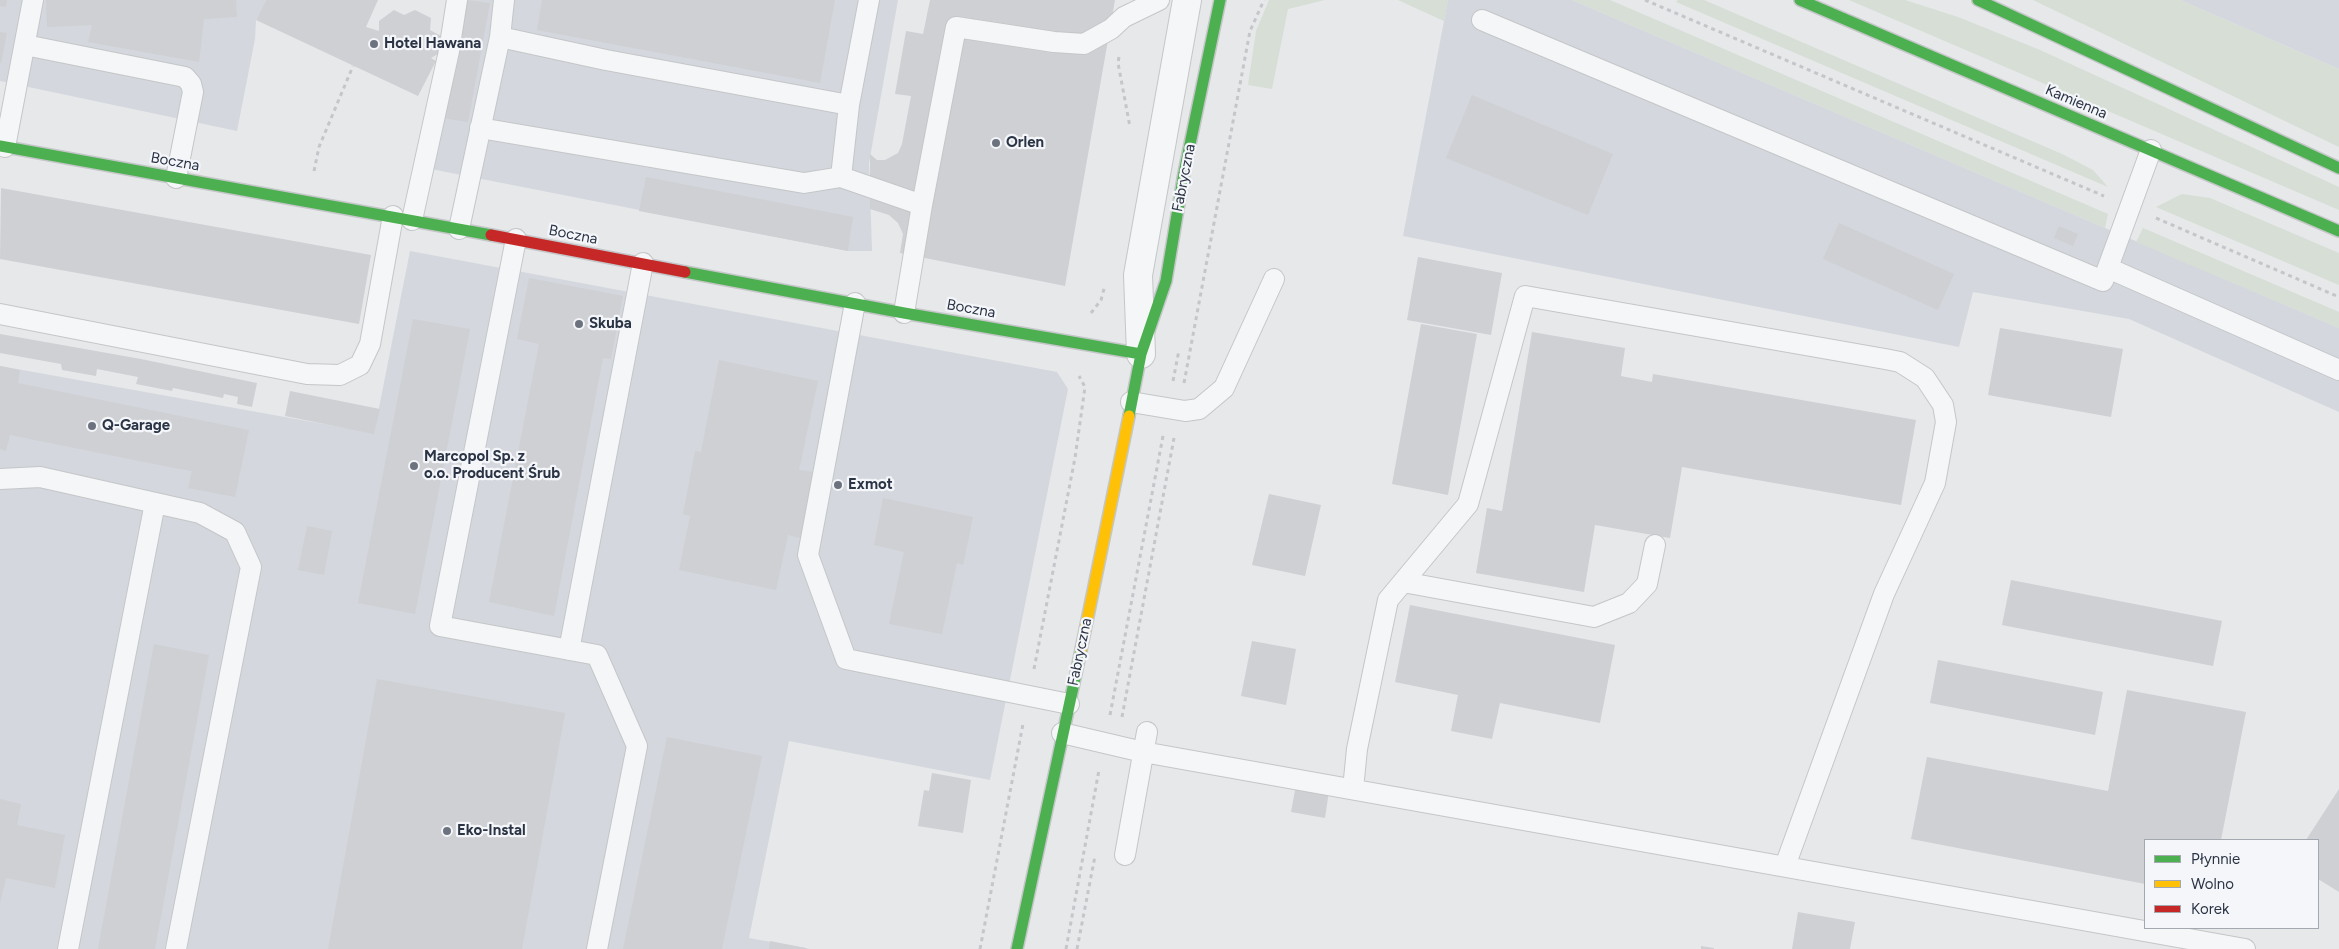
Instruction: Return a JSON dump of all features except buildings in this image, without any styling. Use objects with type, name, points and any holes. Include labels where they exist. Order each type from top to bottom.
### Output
[{"type":"street","name":"Fabryczna","points":[[1141,354],[1138,274],[1187,0]]},
{"type":"street","name":"Fabryczna","points":[[1017,949],[1141,354],[1166,281],[1184,172],[1220,0]]},
{"type":"street","name":"Kamienna","points":[[1800,0],[2339,231]]},
{"type":"street","points":[[1978,0],[2339,168]]},
{"type":"street","name":"Boczna","points":[[3,147],[459,228],[854,303],[1141,354]]},
{"type":"lane","points":[[3,147],[33,0]]},
{"type":"lane","points":[[0,314],[307,374],[340,376],[360,365],[370,344],[402,218],[449,51],[458,0]]},
{"type":"lane","points":[[459,228],[500,37],[504,0]]},
{"type":"lane","points":[[841,177],[850,105],[869,0]]},
{"type":"lane","points":[[904,312],[956,27],[1054,42],[1084,44],[1110,29],[1124,17],[1159,0]]},
{"type":"lane","points":[[1482,20],[2103,281],[2126,223],[2129,207],[2151,150]]},
{"type":"lane","points":[[500,37],[606,60],[850,105]]},
{"type":"lane","points":[[25,45],[185,77],[191,84],[193,92],[176,178]]},
{"type":"lane","points":[[480,128],[804,183],[841,177],[922,205]]},
{"type":"lane","points":[[516,239],[440,626],[597,655],[637,746],[597,949]]},
{"type":"lane","points":[[569,650],[643,264]]},
{"type":"lane","points":[[2108,268],[2339,370]]},
{"type":"lane","points":[[1131,402],[1173,410],[1199,409],[1224,388],[1274,279]]},
{"type":"lane","points":[[1353,789],[1358,750],[1388,600],[1468,504],[1525,296],[1900,362],[1919,374],[1936,393],[1943,405],[1946,422],[1935,484],[1884,594],[1785,866]]},
{"type":"lane","points":[[854,303],[808,555],[846,659],[1069,704]]},
{"type":"lane","points":[[0,479],[40,477],[200,513],[235,532],[251,567],[176,949]]},
{"type":"lane","points":[[68,949],[155,503]]},
{"type":"lane","points":[[1403,582],[1594,617],[1630,603],[1646,584],[1655,545]]},
{"type":"lane","points":[[1125,855],[1147,732]]},
{"type":"lane","points":[[1062,733],[1143,752],[2245,949]]},
{"type":"path","points":[[1066,949],[1110,744],[1173,410],[1250,31],[1264,0]]},
{"type":"path","points":[[1644,0],[2339,297]]},
{"type":"path","points":[[1124,17],[1118,63],[1130,128]]},
{"type":"path","points":[[308,201],[319,148],[353,66]]},
{"type":"path","points":[[1084,315],[1091,314],[1101,300],[1107,276]]},
{"type":"path","points":[[1110,744],[1173,410],[1180,343]]},
{"type":"path","points":[[980,949],[1075,458],[1085,387],[1078,374]]},
{"type":"path","points":[[1077,949],[1096,852]]},
{"type":"shaded area","points":[[0,0],[266,0],[256,20],[255,39],[237,131],[0,81]]},
{"type":"shaded area","points":[[464,0],[898,0],[869,163],[872,251],[848,251],[431,169]]},
{"type":"shaded area","points":[[1269,0],[1325,0],[1288,9],[1272,89],[1248,85],[1256,31]]},
{"type":"shaded area","points":[[1398,0],[1448,0],[1444,21]]},
{"type":"shaded area","points":[[1448,0],[1572,0],[2339,328],[2339,412],[2129,319],[1973,292],[1959,347],[1403,236]]},
{"type":"shaded area","points":[[1572,0],[1610,0],[2108,214],[2105,228]]},
{"type":"shaded area","points":[[1678,0],[1704,0],[2062,154],[2093,170],[2108,187],[1676,2]]},
{"type":"shaded area","points":[[1849,0],[1905,0],[1958,17],[2040,50],[2339,187],[2339,210]]},
{"type":"shaded area","points":[[2033,0],[2180,0],[2339,69],[2339,147]]},
{"type":"shaded area","points":[[2180,0],[2339,0],[2339,69]]},
{"type":"shaded area","points":[[2182,194],[2210,198],[2339,253],[2339,285],[2156,207]]},
{"type":"shaded area","points":[[2143,228],[2339,312],[2339,328],[2136,242]]},
{"type":"shaded area","points":[[410,251],[1057,372],[1068,389],[990,780],[789,741],[749,938],[810,949],[0,949],[0,366],[374,433]]},
{"type":"traffic: fast","points":[[1129,416],[1141,354],[1166,281],[1184,173],[1220,0]]},
{"type":"traffic: fast","points":[[1800,0],[2339,231]]},
{"type":"traffic: fast","points":[[1978,0],[2339,168]]},
{"type":"traffic: fast","points":[[0,146],[491,235]]},
{"type":"traffic: fast","points":[[685,272],[904,313],[1141,354]]},
{"type":"traffic: fast","points":[[1017,949],[1081,650]]},
{"type":"traffic: slow","points":[[1081,650],[1129,416]]},
{"type":"traffic: jam","points":[[491,235],[685,272]]},
{"type":"place","name":"Hotel Hawana","points":[[374,44]]},
{"type":"place","name":"Orlen","points":[[996,143]]},
{"type":"place","name":"Skuba","points":[[579,324]]},
{"type":"place","name":"Q-Garage","points":[[92,426]]},
{"type":"place","name":"Marcopol Sp. z o.o. Producent Śrub","points":[[414,466]]},
{"type":"place","name":"Exmot","points":[[838,485]]},
{"type":"place","name":"Eko-Instal","points":[[447,831]]}]
